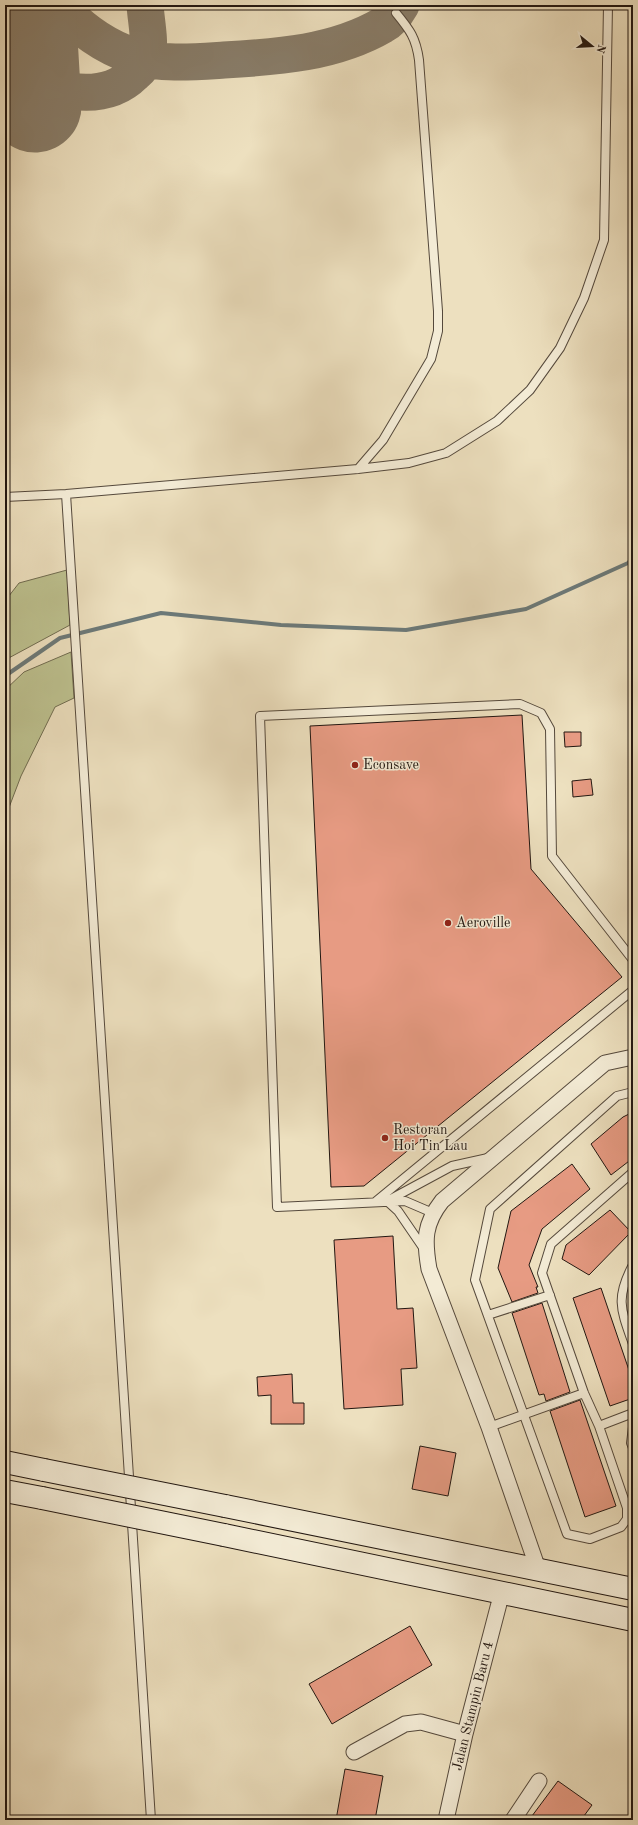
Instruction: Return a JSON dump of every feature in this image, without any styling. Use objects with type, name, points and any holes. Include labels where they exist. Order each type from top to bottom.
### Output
[{"type":"main road","points":[[5,1462],[633,1589]]},
{"type":"main road","points":[[5,1490],[633,1620]]},
{"type":"street","points":[[538,1569],[489,1427],[429,1269],[426,1252],[426,1232],[433,1213],[442,1201],[604,1063],[633,1057]]},
{"type":"street","name":"Jalan Stampin Baru 4","points":[[446,1820],[465,1734],[502,1592]]},
{"type":"street","points":[[354,1752],[405,1724],[421,1722],[465,1734]]},
{"type":"street","points":[[513,1820],[539,1781]]},
{"type":"lane","points":[[5,497],[66,494],[358,469],[409,463],[446,452],[502,416],[530,390],[560,348],[584,298],[604,240],[608,5]]},
{"type":"lane","points":[[358,469],[383,440],[431,359],[438,331],[438,311],[417,44],[411,31],[396,13]]},
{"type":"lane","points":[[66,494],[151,1820]]},
{"type":"lane","points":[[433,1213],[405,1201],[277,1207],[260,716],[520,704],[541,713],[550,729],[552,856],[633,960]]},
{"type":"lane","points":[[375,1202],[633,990]]},
{"type":"lane","points":[[633,1092],[617,1096],[490,1209],[475,1280],[566,1534],[590,1539],[621,1527],[627,1519],[627,1508],[599,1426],[584,1393],[542,1273],[551,1244],[633,1172]]},
{"type":"lane","points":[[387,1201],[452,1166],[494,1157]]},
{"type":"lane","points":[[387,1201],[398,1211],[426,1252]]},
{"type":"lane","points":[[633,1265],[624,1281],[621,1296],[621,1311],[633,1344]]},
{"type":"lane","points":[[488,1315],[550,1295]]},
{"type":"lane","points":[[489,1427],[584,1393]]},
{"type":"lane","points":[[599,1426],[633,1412]]},
{"type":"lane","points":[[633,1427],[631,1443],[633,1448]]},
{"type":"green space","points":[[67,570],[70,625],[5,660],[5,601],[19,583]]},
{"type":"green space","points":[[71,652],[74,698],[55,707],[21,776],[5,818],[5,690],[24,672]]},
{"type":"building","name":"Aeroville","points":[[522,715],[531,869],[622,977],[364,1186],[331,1187],[310,726]]},
{"type":"building","points":[[564,732],[581,732],[581,746],[565,747]]},
{"type":"building","points":[[591,779],[593,795],[573,797],[572,781]]},
{"type":"building","points":[[633,1112],[633,1158],[611,1175],[591,1144],[623,1117]]},
{"type":"building","points":[[572,1164],[590,1189],[542,1229],[529,1265],[538,1287],[536,1287],[538,1293],[512,1302],[498,1268],[511,1211]]},
{"type":"building","points":[[610,1210],[631,1232],[589,1275],[562,1259],[566,1245]]},
{"type":"building","points":[[393,1236],[397,1309],[413,1308],[417,1368],[401,1369],[403,1405],[344,1409],[334,1240]]},
{"type":"building","points":[[601,1288],[633,1382],[633,1398],[610,1406],[573,1298]]},
{"type":"building","points":[[542,1303],[570,1392],[546,1401],[544,1394],[539,1395],[512,1313]]},
{"type":"building","points":[[292,1374],[293,1403],[304,1403],[304,1424],[271,1424],[271,1395],[258,1396],[257,1377]]},
{"type":"building","points":[[580,1400],[616,1506],[585,1517],[550,1411]]},
{"type":"building","points":[[420,1446],[456,1453],[448,1496],[412,1489]]},
{"type":"building","points":[[410,1626],[432,1665],[332,1724],[309,1684]]},
{"type":"building","points":[[345,1769],[383,1776],[375,1820],[336,1820]]},
{"type":"building","points":[[558,1781],[592,1805],[581,1820],[529,1820]]},
{"type":"waterway","points":[[5,676],[60,638],[161,613],[281,625],[406,630],[526,609],[628,563],[633,558]]},
{"type":"taxiway","points":[[59,5],[84,29],[102,42],[133,56],[167,62],[265,57],[326,48],[346,42],[383,25],[391,19],[401,5]]},
{"type":"taxiway","points":[[5,36],[15,62],[23,73],[36,83],[62,90],[84,92],[106,90],[125,81],[140,68],[146,60],[148,38],[145,5]]},
{"type":"runway","points":[[29,5],[35,106]]},
{"type":"place","name":"Econsave","points":[[355,765]]},
{"type":"place","name":"Aeroville","points":[[448,923]]},
{"type":"place","name":"Restoran Hoi Tin Lau","points":[[385,1138]]}]
